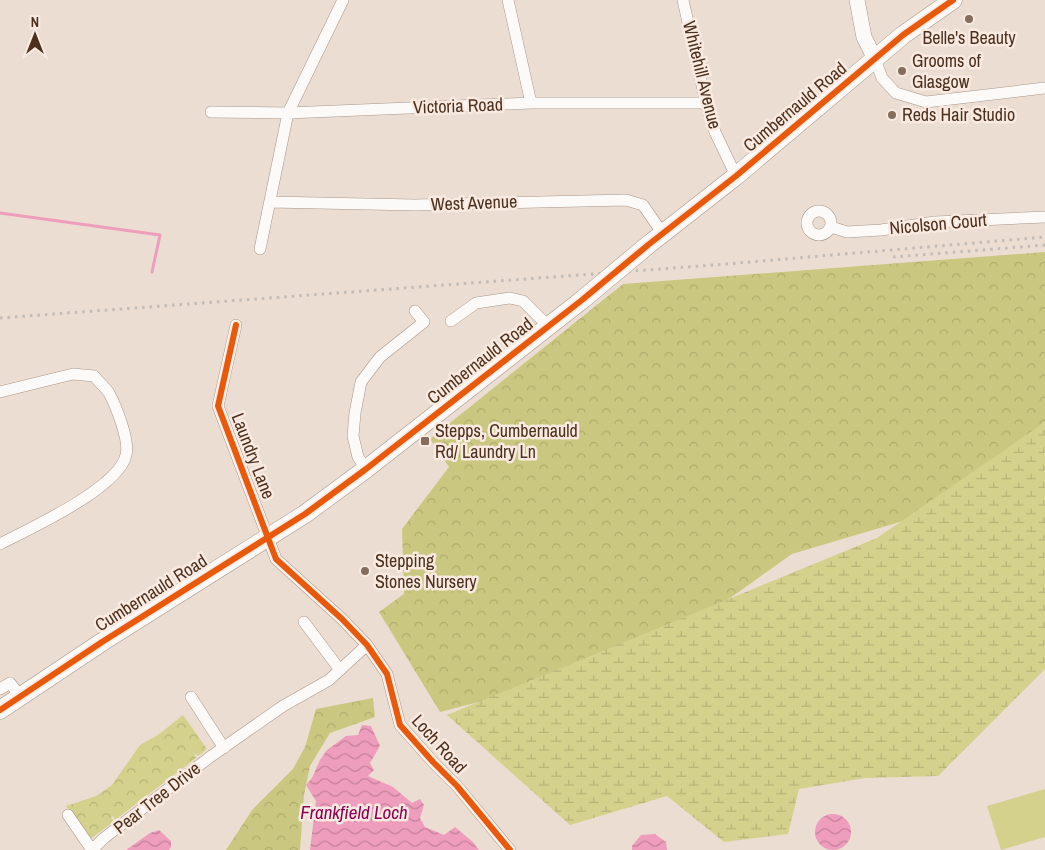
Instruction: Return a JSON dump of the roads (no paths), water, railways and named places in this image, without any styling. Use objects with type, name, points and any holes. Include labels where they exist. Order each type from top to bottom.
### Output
[{"type":"main road","name":"Cumbernauld Road","points":[[0,710],[102,642],[305,514],[366,469],[582,300],[736,176],[903,35],[953,0]]},
{"type":"street","points":[[260,249],[288,113],[343,0]]},
{"type":"street","points":[[508,0],[531,103]]},
{"type":"street","name":"Whitehill Avenue","points":[[683,0],[706,103],[715,132],[736,176]]},
{"type":"street","points":[[857,0],[864,37],[882,78],[896,94],[926,102],[1045,88]]},
{"type":"street","name":"Victoria Road","points":[[211,112],[288,113],[531,103],[706,103]]},
{"type":"street","name":"West Avenue","points":[[270,202],[415,205],[626,200],[643,205],[663,234]]},
{"type":"street","name":"Nicolson Court","points":[[831,227],[847,232],[881,230],[935,222],[1045,217]]},
{"type":"street","points":[[451,321],[476,303],[510,298],[523,301],[548,326]]},
{"type":"street","points":[[366,469],[358,457],[353,436],[354,412],[361,382],[380,357],[424,322],[415,311]]},
{"type":"street","name":"Laundry Lane","points":[[236,326],[218,406],[268,537]]},
{"type":"street","points":[[0,392],[74,374],[94,376],[108,393],[126,437],[126,456],[114,476],[77,502],[0,543]]},
{"type":"street","name":"Loch Road","points":[[268,537],[276,558],[342,618],[367,646],[387,674],[400,725],[432,762],[457,786],[510,850]]},
{"type":"street","points":[[304,622],[340,670]]},
{"type":"street","name":"Pear Tree Drive","points":[[95,849],[224,748],[283,706],[329,680],[367,646]]},
{"type":"street","points":[[0,689],[10,683],[20,696]]},
{"type":"street","points":[[191,697],[224,748]]},
{"type":"street","points":[[68,814],[95,849]]},
{"type":"water","name":"Frankfield Loch","points":[[362,725],[371,726],[380,746],[370,763],[374,770],[368,776],[393,787],[412,803],[420,799],[424,805],[420,818],[425,827],[444,835],[455,827],[473,842],[479,850],[310,850],[316,801],[306,785],[312,778],[327,750],[346,736],[358,735]]},
{"type":"water","points":[[833,814],[845,820],[851,832],[845,844],[833,850],[821,844],[815,832],[821,820]]},
{"type":"water","points":[[159,830],[171,841],[169,850],[126,850],[150,833]]},
{"type":"water","points":[[655,834],[666,842],[667,850],[632,850],[632,846],[641,835]]},
{"type":"waterway","points":[[0,213],[160,235],[152,272]]},
{"type":"railway","points":[[0,318],[714,265],[1045,237]]},
{"type":"railway","points":[[893,257],[1045,245]]},
{"type":"place","name":"Belle's Beauty","points":[[969,19]]},
{"type":"place","name":"Grooms of Glasgow","points":[[902,71]]},
{"type":"place","name":"Reds Hair Studio","points":[[892,115]]},
{"type":"place","name":"Stepps, Cumbernauld Rd/ Laundry Ln","points":[[425,441]]},
{"type":"place","name":"Stepping Stones Nursery","points":[[365,571]]}]
